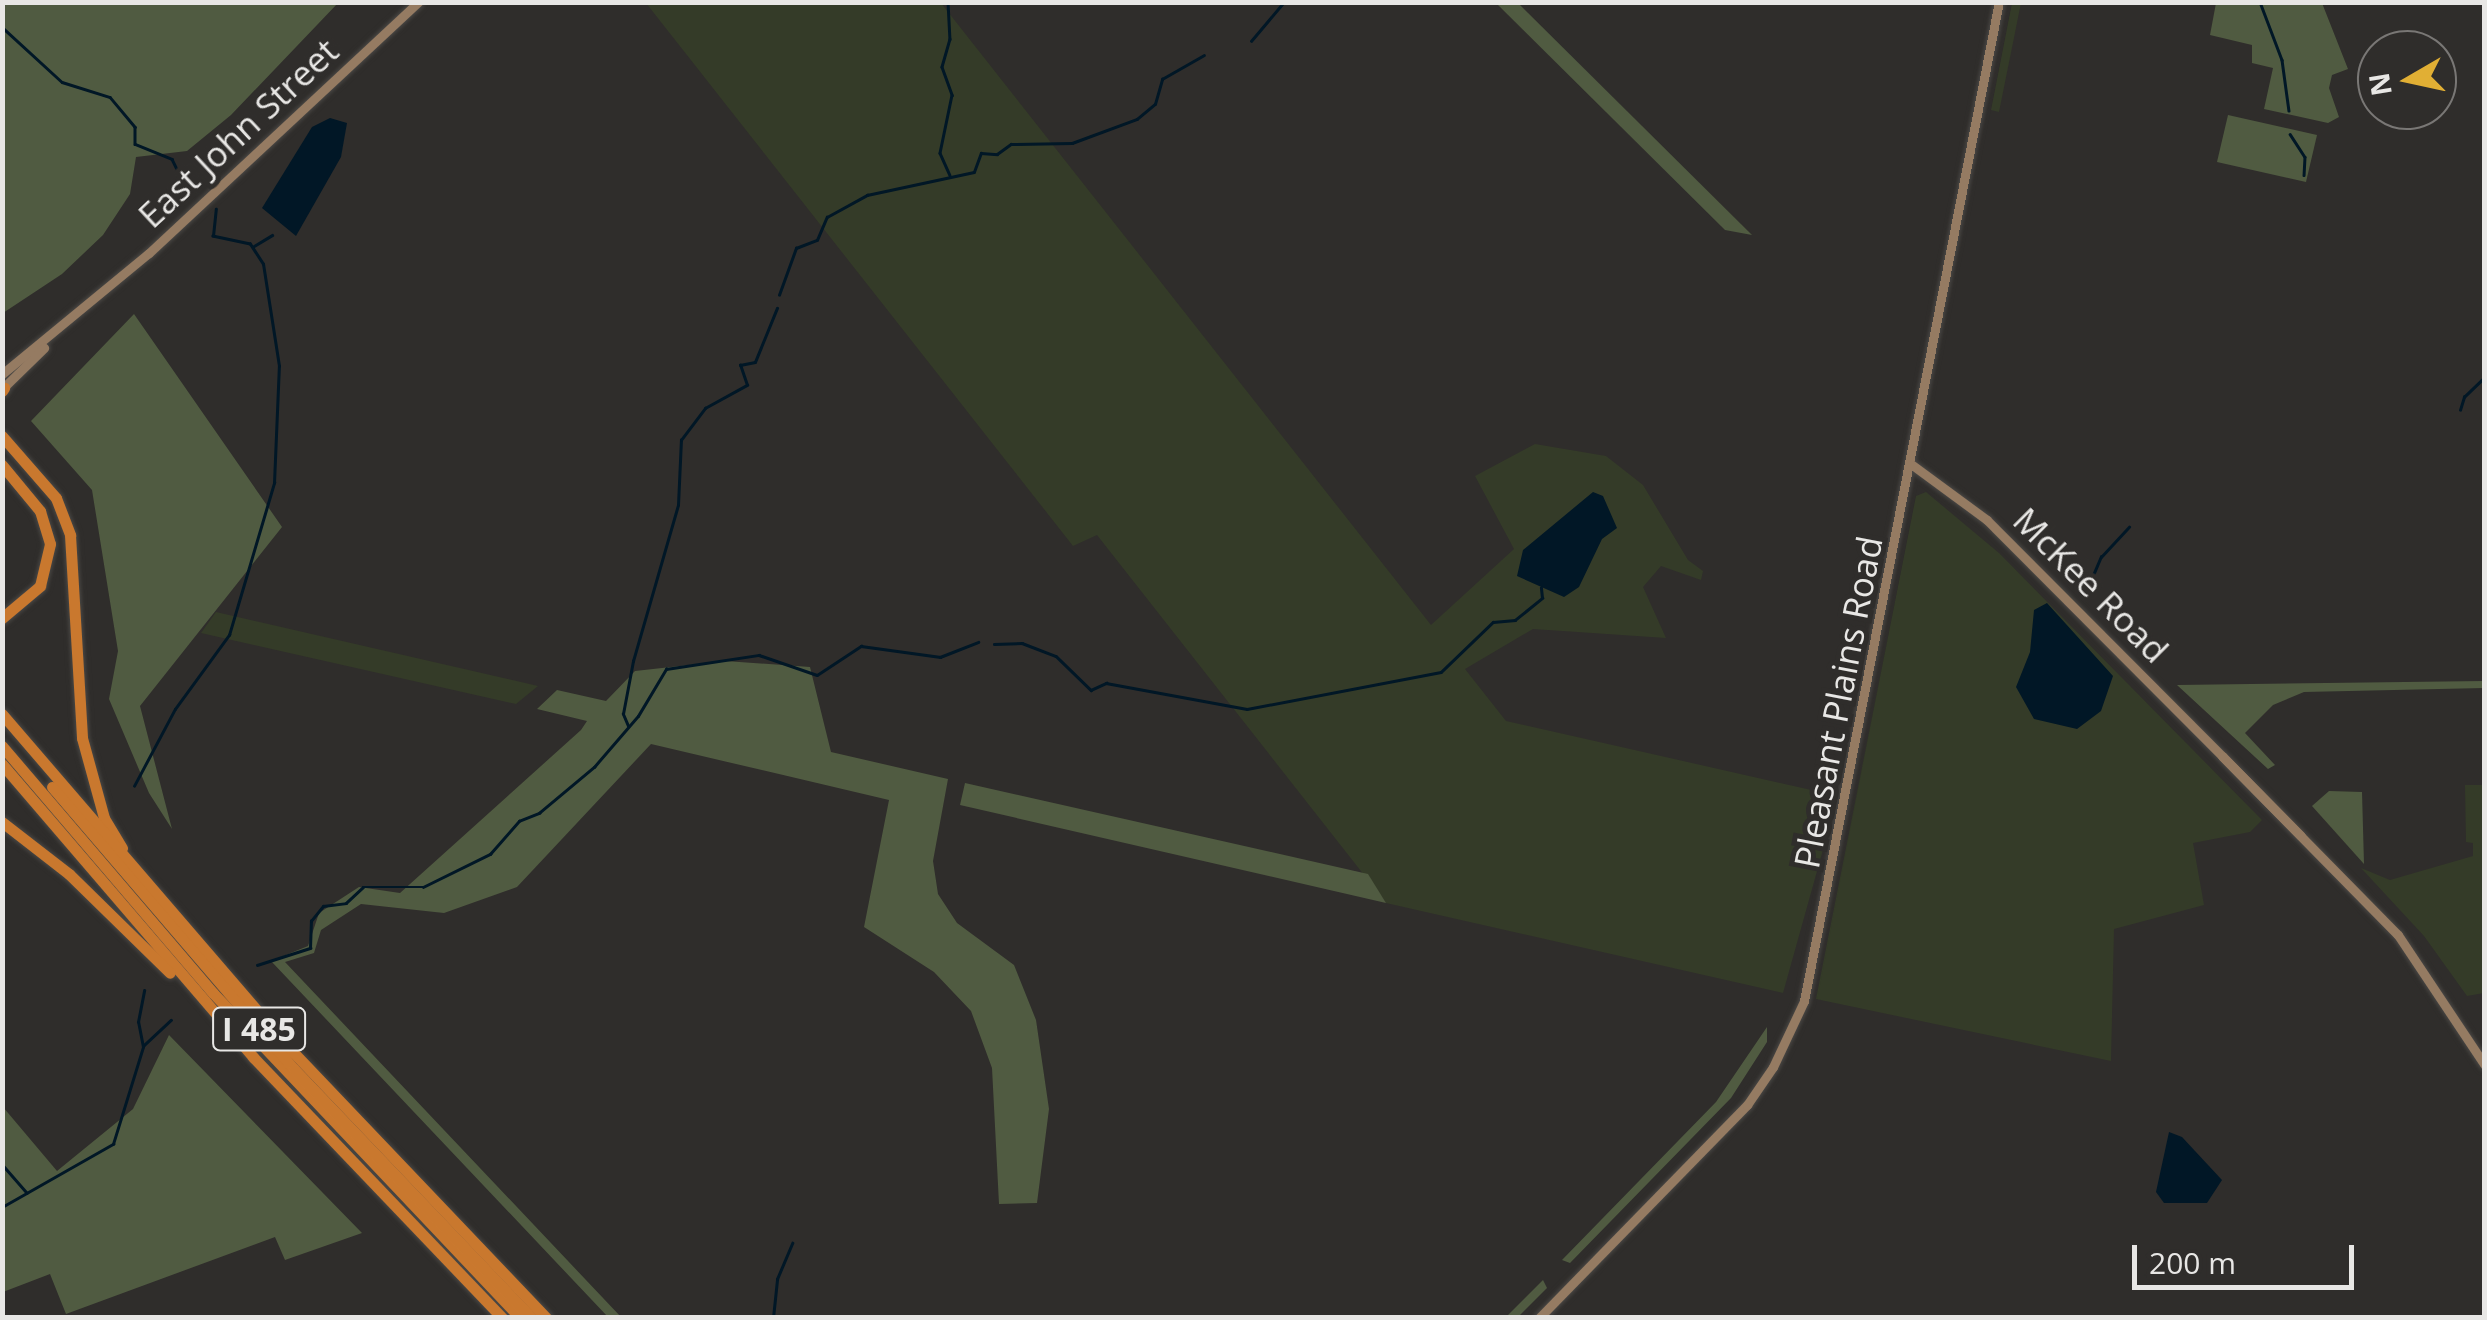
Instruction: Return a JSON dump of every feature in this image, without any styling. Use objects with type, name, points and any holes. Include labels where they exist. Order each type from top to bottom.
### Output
[{"type":"highway","points":[[2,428],[18,453]]},
{"type":"highway","points":[[2,436],[56,498],[70,535],[89,775],[104,818],[153,893]]},
{"type":"highway","points":[[2,464],[40,511],[50,544],[40,586],[2,618]]},
{"type":"highway","name":"I 485","points":[[2,714],[153,893],[344,1107],[546,1318]]},
{"type":"highway","name":"I 485","points":[[2,726],[294,1068],[532,1318]]},
{"type":"highway","name":"I 485","points":[[2,746],[213,993],[520,1318]]},
{"type":"highway","name":"I 485","points":[[2,764],[203,1001],[502,1318]]},
{"type":"highway","points":[[2,822],[69,874],[203,1001]]},
{"type":"street","name":"East John Street","points":[[3,389],[418,2]]},
{"type":"street","name":"Pleasant Plains Road","points":[[1539,1318],[1746,1105],[1796,1023],[1816,959],[1999,2]]},
{"type":"street","name":"East John Street","points":[[2,374],[94,301]]},
{"type":"street","name":"McKee Road","points":[[1911,464],[1987,520],[2301,836],[2424,967],[2484,1064]]},
{"type":"green space","points":[[3,2],[338,3],[231,115],[187,151],[136,157],[130,194],[103,235],[62,274],[3,313]]},
{"type":"green space","points":[[646,3],[941,3],[1431,625],[1514,549],[1475,476],[1535,444],[1606,456],[1643,485],[1688,560],[1703,571],[1701,580],[1661,566],[1643,587],[1666,638],[1533,629],[1465,669],[1506,721],[1838,796],[1783,993],[1386,903],[1097,535],[1073,546]]},
{"type":"green space","points":[[1496,3],[1518,3],[1752,235],[1725,230]]},
{"type":"green space","points":[[2012,3],[2021,3],[1999,112],[1991,110]]},
{"type":"green space","points":[[2216,3],[2322,3],[2348,69],[2332,75],[2329,88],[2339,117],[2328,123],[2264,109],[2273,68],[2252,63],[2252,45],[2210,35]]},
{"type":"green space","points":[[2228,115],[2317,135],[2306,182],[2217,162]]},
{"type":"green space","points":[[134,314],[282,527],[140,706],[172,829],[149,793],[109,699],[118,651],[92,490],[31,421]]},
{"type":"green space","points":[[1926,492],[1999,553],[2262,820],[2250,832],[2193,843],[2204,905],[2114,929],[2111,1061],[1816,999],[1916,496]]},
{"type":"green space","points":[[216,612],[538,686],[516,704],[201,633]]},
{"type":"green space","points":[[725,661],[810,667],[831,752],[948,779],[933,861],[938,894],[957,923],[1014,965],[1036,1020],[1049,1109],[1037,1203],[999,1204],[992,1068],[971,1011],[934,972],[864,927],[889,800],[651,744],[517,887],[444,913],[361,904],[321,930],[314,953],[285,962],[621,1317],[608,1317],[271,961],[308,946],[319,913],[359,887],[400,893],[581,730],[587,721],[537,709],[557,690],[606,701],[635,671]]},
{"type":"green space","points":[[2484,681],[2484,688],[2304,692],[2273,705],[2245,733],[2275,765],[2268,769],[2177,685]]},
{"type":"green space","points":[[965,783],[1368,874],[1386,903],[960,805]]},
{"type":"green space","points":[[2465,785],[2484,785],[2484,993],[2467,996],[2424,936],[2361,868],[2390,880],[2473,856],[2473,843],[2466,842]]},
{"type":"green space","points":[[2329,791],[2362,792],[2364,864],[2312,806]]},
{"type":"green space","points":[[1767,1027],[1767,1042],[1731,1098],[1570,1263],[1562,1260],[1716,1102]]},
{"type":"green space","points":[[169,1035],[362,1233],[285,1260],[275,1237],[66,1314],[50,1274],[3,1292],[3,1107],[57,1171],[133,1109]]},
{"type":"green space","points":[[1543,1280],[1547,1288],[1518,1317],[1506,1317]]},
{"type":"water","points":[[330,118],[347,123],[341,157],[296,236],[262,208],[312,127]]},
{"type":"water","points":[[1593,492],[1603,496],[1617,528],[1602,539],[1579,587],[1564,597],[1517,576],[1523,550]]},
{"type":"water","points":[[2047,603],[2113,676],[2101,711],[2077,729],[2034,719],[2016,687],[2030,652],[2034,610]]},
{"type":"water","points":[[2169,1132],[2182,1137],[2222,1180],[2207,1203],[2164,1203],[2156,1192]]},
{"type":"waterway","points":[[948,2],[950,39],[942,67],[952,95],[940,153],[950,175]]},
{"type":"waterway","points":[[1251,41],[1284,2]]},
{"type":"waterway","points":[[2260,2],[2282,60],[2289,111]]},
{"type":"waterway","points":[[2,27],[62,82],[110,97],[135,127],[135,144],[172,159],[187,190]]},
{"type":"waterway","points":[[779,295],[796,248],[817,240],[827,217],[867,195],[974,172],[981,153],[997,154],[1011,144],[1072,143],[1137,119],[1155,104],[1162,79],[1204,55]]},
{"type":"waterway","points":[[2290,134],[2305,157],[2304,175]]},
{"type":"waterway","points":[[134,786],[175,709],[229,635],[274,483],[279,366],[263,264],[250,244],[213,236],[216,209]]},
{"type":"waterway","points":[[254,246],[272,235]]},
{"type":"waterway","points":[[628,726],[623,714],[633,661],[678,505],[681,440],[705,408],[747,385],[740,365],[755,362],[777,308]]},
{"type":"waterway","points":[[2460,410],[2464,397],[2484,378]]},
{"type":"waterway","points":[[2088,587],[2101,557],[2129,527]]},
{"type":"waterway","points":[[994,644],[1022,643],[1056,656],[1091,690],[1106,683],[1247,709],[1441,672],[1493,622],[1515,620],[1542,598],[1541,588]]},
{"type":"waterway","points":[[257,965],[310,948],[311,921],[323,906],[346,903],[363,887],[423,887],[490,854],[519,821],[539,813],[594,767],[638,716],[666,669],[759,655],[817,675],[861,646],[940,657],[978,642]]},
{"type":"waterway","points":[[2,1207],[113,1144],[143,1047],[138,1022],[144,991]]},
{"type":"waterway","points":[[143,1046],[171,1020]]},
{"type":"waterway","points":[[2,1164],[27,1193]]},
{"type":"waterway","points":[[773,1318],[777,1279],[792,1243]]}]
